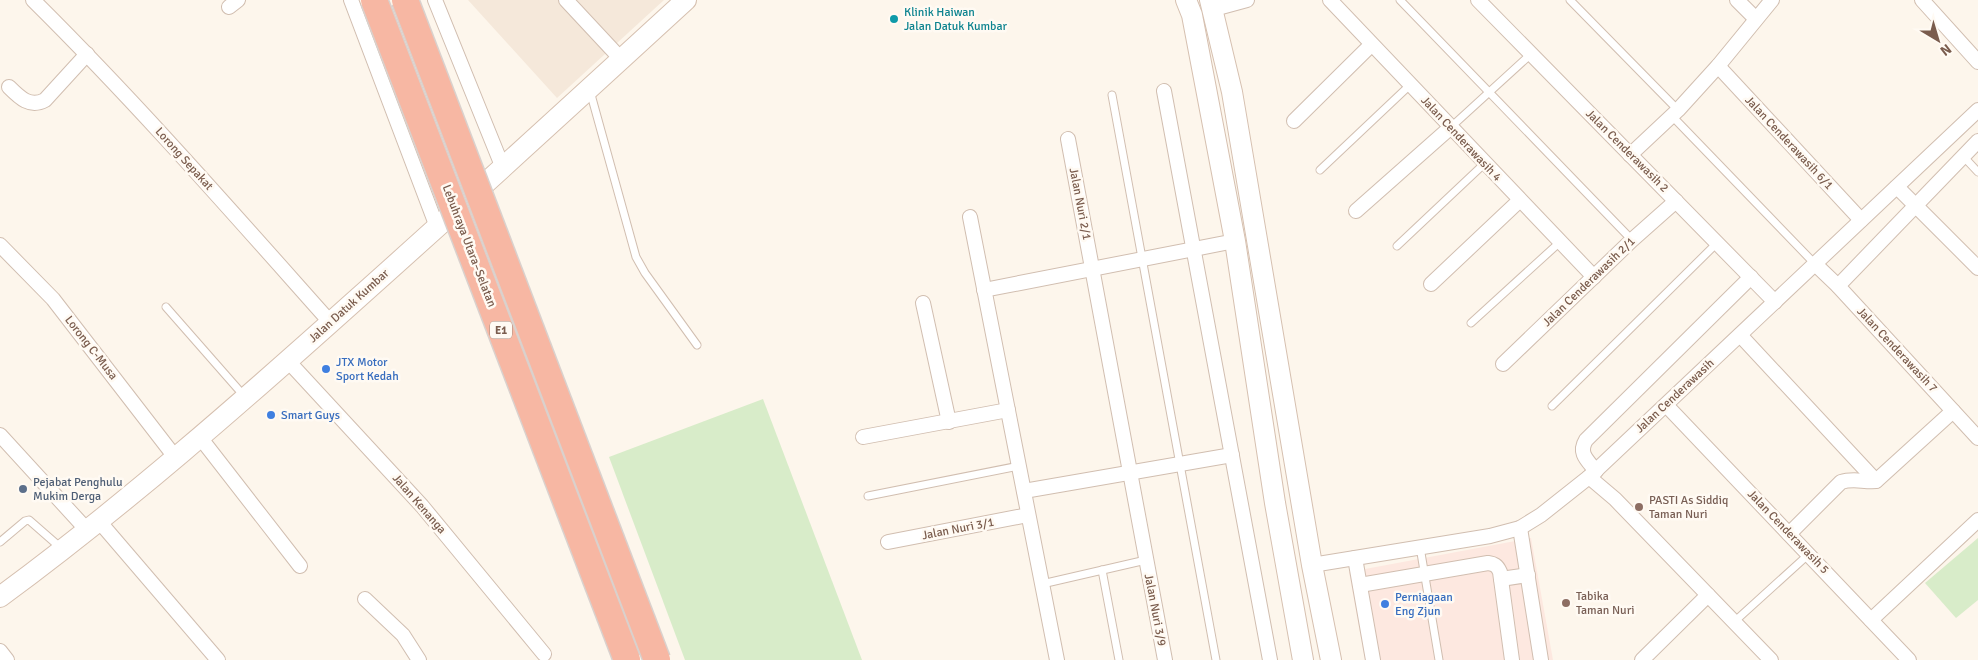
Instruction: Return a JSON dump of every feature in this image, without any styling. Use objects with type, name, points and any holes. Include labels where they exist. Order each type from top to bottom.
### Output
[{"type":"highway","name":"Lebuhraya Utara–Selatan","points":[[374,0],[627,660]]},
{"type":"highway","name":"E1","points":[[404,0],[656,660]]},
{"type":"main road","name":"Jalan Datuk Kumbar","points":[[4,591],[92,525],[288,361],[686,0]]},
{"type":"main road","points":[[1186,0],[1192,15],[1235,240],[1275,503],[1303,660]]},
{"type":"main road","points":[[1212,5],[1232,92],[1312,565],[1330,660]]},
{"type":"street","name":"Lorong Sepakat","points":[[33,0],[165,137],[331,323]]},
{"type":"street","points":[[350,0],[437,227]]},
{"type":"street","points":[[435,0],[503,168]]},
{"type":"street","points":[[566,0],[622,59]]},
{"type":"street","points":[[1212,5],[1245,0]]},
{"type":"street","name":"Jalan Cenderawasih 4","points":[[1330,0],[1371,45],[1451,126],[1484,164],[1594,277]]},
{"type":"street","name":"Jalan Cenderawasih 2","points":[[1478,0],[1775,302]]},
{"type":"street","points":[[1737,0],[1756,19]]},
{"type":"street","points":[[1630,154],[1675,113],[1718,66],[1772,0]]},
{"type":"street","points":[[1922,0],[1978,62]]},
{"type":"street","points":[[1294,121],[1371,45]]},
{"type":"street","points":[[9,87],[26,102],[39,103],[45,100],[87,54]]},
{"type":"street","name":"Jalan Cenderawasih 6/1","points":[[1718,66],[1861,220]]},
{"type":"street","points":[[1164,91],[1270,660]]},
{"type":"street","name":"Jalan Cenderawasih","points":[[1312,565],[1490,536],[1520,528],[1541,515],[1592,474],[1978,110]]},
{"type":"street","points":[[1356,211],[1451,126]]},
{"type":"street","name":"Jalan Nuri 2/1","points":[[1068,139],[1130,472]]},
{"type":"street","points":[[1838,286],[1978,142]]},
{"type":"street","points":[[1897,187],[1978,268]]},
{"type":"street","points":[[1432,284],[1520,200]]},
{"type":"street","name":"Jalan Cenderawasih 2/1","points":[[1503,364],[1632,240],[1676,201]]},
{"type":"street","points":[[970,217],[1057,660]]},
{"type":"street","points":[[984,290],[1235,240]]},
{"type":"street","name":"Lorong C-Musa","points":[[0,245],[53,298],[175,457]]},
{"type":"street","name":"Jalan Cenderawasih 7","points":[[1815,264],[1838,286],[1978,438]]},
{"type":"street","points":[[1751,277],[1586,440],[1582,446],[1582,455],[1592,474],[1615,499],[1771,660]]},
{"type":"street","points":[[923,303],[949,422]]},
{"type":"street","points":[[1740,335],[1876,481]]},
{"type":"street","name":"Jalan Kenanga","points":[[288,361],[422,506],[547,657]]},
{"type":"street","name":"Jalan Cenderawasih 5","points":[[1666,405],[1909,660]]},
{"type":"street","points":[[864,437],[1008,410]]},
{"type":"street","points":[[1789,534],[1841,482],[1851,479],[1866,482],[1876,481],[1953,411]]},
{"type":"street","points":[[0,435],[92,525],[218,660]]},
{"type":"street","points":[[199,436],[300,566]]},
{"type":"street","points":[[1024,491],[1232,455]]},
{"type":"street","name":"Jalan Nuri 3/9","points":[[1130,472],[1165,660]]},
{"type":"street","name":"Jalan Nuri 3/1","points":[[888,542],[1028,515]]},
{"type":"street","points":[[1871,620],[1978,520]]},
{"type":"street","points":[[1520,528],[1541,660]]},
{"type":"street","points":[[1355,558],[1373,660]]},
{"type":"street","points":[[1360,585],[1488,563],[1498,567],[1512,660]]},
{"type":"street","points":[[1501,579],[1528,575]]},
{"type":"street","points":[[1642,660],[1708,595]]},
{"type":"street","points":[[366,599],[403,635],[419,660]]},
{"type":"street","points":[[0,650],[8,660]]},
{"type":"lane","points":[[1400,0],[1632,240]]},
{"type":"lane","points":[[1570,0],[1815,264]]},
{"type":"lane","points":[[1451,126],[1531,54]]},
{"type":"lane","points":[[1320,170],[1410,85]]},
{"type":"lane","points":[[590,88],[636,257],[645,273],[697,345]]},
{"type":"lane","points":[[1112,95],[1216,660]]},
{"type":"lane","points":[[1963,156],[1978,172]]},
{"type":"lane","points":[[1397,246],[1484,164]]},
{"type":"lane","points":[[1471,323],[1560,242]]},
{"type":"lane","points":[[1552,406],[1717,243]]},
{"type":"lane","points":[[166,307],[245,398]]},
{"type":"lane","points":[[868,496],[1018,466]]},
{"type":"lane","points":[[0,542],[25,521],[29,520],[62,549]]},
{"type":"lane","points":[[1420,547],[1439,660]]},
{"type":"lane","points":[[1734,622],[1809,554]]},
{"type":"lane","points":[[1042,584],[1146,560]]},
{"type":"lane","points":[[1102,570],[1119,660]]},
{"type":"shaded area","points":[[468,0],[664,0],[557,98]]},
{"type":"shaded area","points":[[1531,538],[1553,660],[1365,660],[1349,572]]},
{"type":"green space","points":[[763,399],[862,660],[685,660],[609,457]]},
{"type":"green space","points":[[1978,538],[1978,600],[1956,618],[1925,583]]},
{"type":"place","name":"Klinik Haiwan Jalan Datuk Kumbar","points":[[894,19]]},
{"type":"place","name":"JTX Motor Sport Kedah","points":[[326,369]]},
{"type":"place","name":"Smart Guys","points":[[271,415]]},
{"type":"place","name":"Pejabat Penghulu Mukim Derga","points":[[23,489]]},
{"type":"place","name":"PASTI As Siddiq Taman Nuri","points":[[1639,507]]},
{"type":"place","name":"Tabika Taman Nuri","points":[[1566,603]]},
{"type":"place","name":"Perniagaan Eng Zjun","points":[[1385,604]]}]
